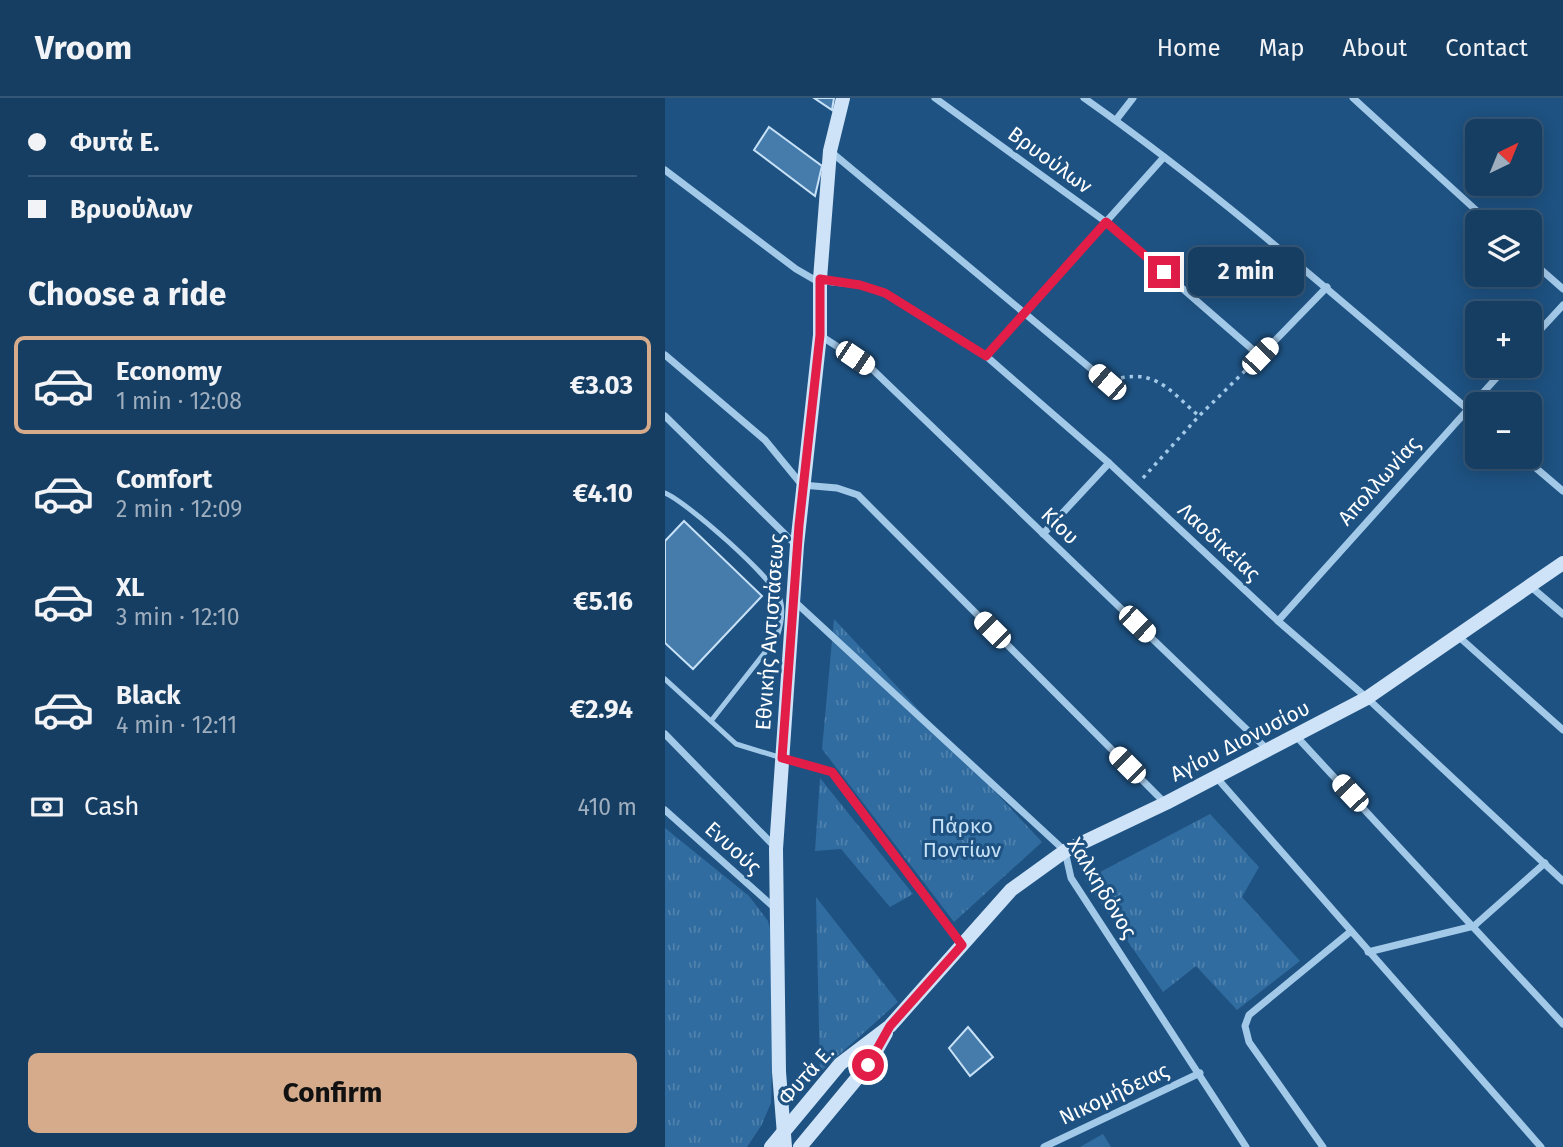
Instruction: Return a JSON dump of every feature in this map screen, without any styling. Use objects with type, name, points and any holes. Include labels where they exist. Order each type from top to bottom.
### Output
[{"type":"street","name":"Εθνικής Αντιστάσεως","points":[[785,1147],[779,1072],[776,849],[792,599],[820,335],[820,279],[830,151],[843,98]]},
{"type":"street","name":"Βρυούλων","points":[[935,98],[1106,222],[1260,356]]},
{"type":"street","points":[[1084,98],[1164,157],[1327,288],[1465,407]]},
{"type":"street","points":[[1116,120],[1133,98]]},
{"type":"street","points":[[1353,98],[1476,210]]},
{"type":"street","points":[[830,151],[1107,382]]},
{"type":"street","points":[[986,356],[1164,157]]},
{"type":"street","name":"Λαοδικείας","points":[[665,170],[796,269],[815,280],[860,285],[885,293],[986,356],[1109,463],[1563,881]]},
{"type":"street","points":[[1542,270],[1563,289]]},
{"type":"street","points":[[1260,356],[1327,288]]},
{"type":"street","points":[[1542,328],[1563,305]]},
{"type":"street","name":"Κίου","points":[[820,335],[872,369],[1268,750]]},
{"type":"street","points":[[665,355],[765,440],[802,485],[837,488],[858,495],[1165,803]]},
{"type":"street","name":"Απολλωνίας","points":[[1483,392],[1496,378]]},
{"type":"street","name":"Απολλωνίας","points":[[1278,621],[1465,411]]},
{"type":"street","points":[[665,416],[797,545]]},
{"type":"street","points":[[1043,534],[1109,463]]},
{"type":"street","points":[[1537,469],[1563,491]]},
{"type":"street","name":"Αγίου Διονυσίου","points":[[890,1026],[1011,890],[1065,851],[1165,803],[1367,698],[1563,563]]},
{"type":"street","points":[[1530,586],[1563,614]]},
{"type":"street","name":"Χαλκηδόνος","points":[[792,599],[1065,851],[1071,878],[1246,1147]]},
{"type":"street","points":[[1458,635],[1563,730]]},
{"type":"street","points":[[665,734],[776,849]]},
{"type":"street","points":[[1296,736],[1563,1024]]},
{"type":"street","points":[[782,758],[832,772],[962,945]]},
{"type":"street","points":[[1216,777],[1541,1147]]},
{"type":"street","name":"Ενυούς","points":[[665,810],[777,911]]},
{"type":"street","points":[[1368,952],[1474,926],[1545,863]]},
{"type":"street","points":[[1323,1147],[1249,1042],[1244,1026],[1249,1015],[1350,932]]},
{"type":"street","name":"Φυτά Ε.","points":[[771,1147],[840,1064],[890,1026]]},
{"type":"street","name":"Φυτά Ε.","points":[[802,1146],[868,1065],[890,1026]]},
{"type":"street","name":"Νικομήδειας","points":[[1044,1147],[1200,1073]]},
{"type":"street","points":[[785,1130],[802,1146]]},
{"type":"lane","points":[[665,493],[687,506],[770,583],[780,599],[782,622],[777,637],[711,721]]},
{"type":"lane","points":[[665,679],[736,744],[782,758]]},
{"type":"path","points":[[1135,487],[1199,416],[1260,356]]},
{"type":"path","points":[[1107,382],[1133,376],[1156,379],[1199,416]]},
{"type":"green space","name":"Πάρκο Ποντίων","points":[[834,619],[1042,842],[954,922],[822,749]]},
{"type":"green space","points":[[820,778],[913,894],[890,907],[841,849],[815,851]]},
{"type":"green space","points":[[1210,814],[1259,867],[1242,897],[1300,961],[1237,1010],[1196,966],[1163,992],[1085,880]]},
{"type":"green space","points":[[665,828],[749,896],[768,921],[775,946],[771,1103],[761,1126],[747,1147],[665,1147]]},
{"type":"green space","points":[[816,897],[898,1002],[820,1072]]},
{"type":"green space","points":[[1103,1134],[1111,1147],[1080,1147]]},
{"type":"building","points":[[814,98],[834,98],[832,110]]},
{"type":"building","points":[[769,127],[822,166],[815,196],[754,150]]},
{"type":"building","points":[[684,521],[762,596],[693,669],[665,643],[665,541]]},
{"type":"building","points":[[968,1027],[993,1057],[970,1076],[949,1048]]},
{"type":"route","points":[[868,1065],[890,1026],[962,945],[832,772],[782,758],[802,485],[820,335],[820,279],[860,285],[885,293],[986,356],[1106,222],[1164,272]]}]
